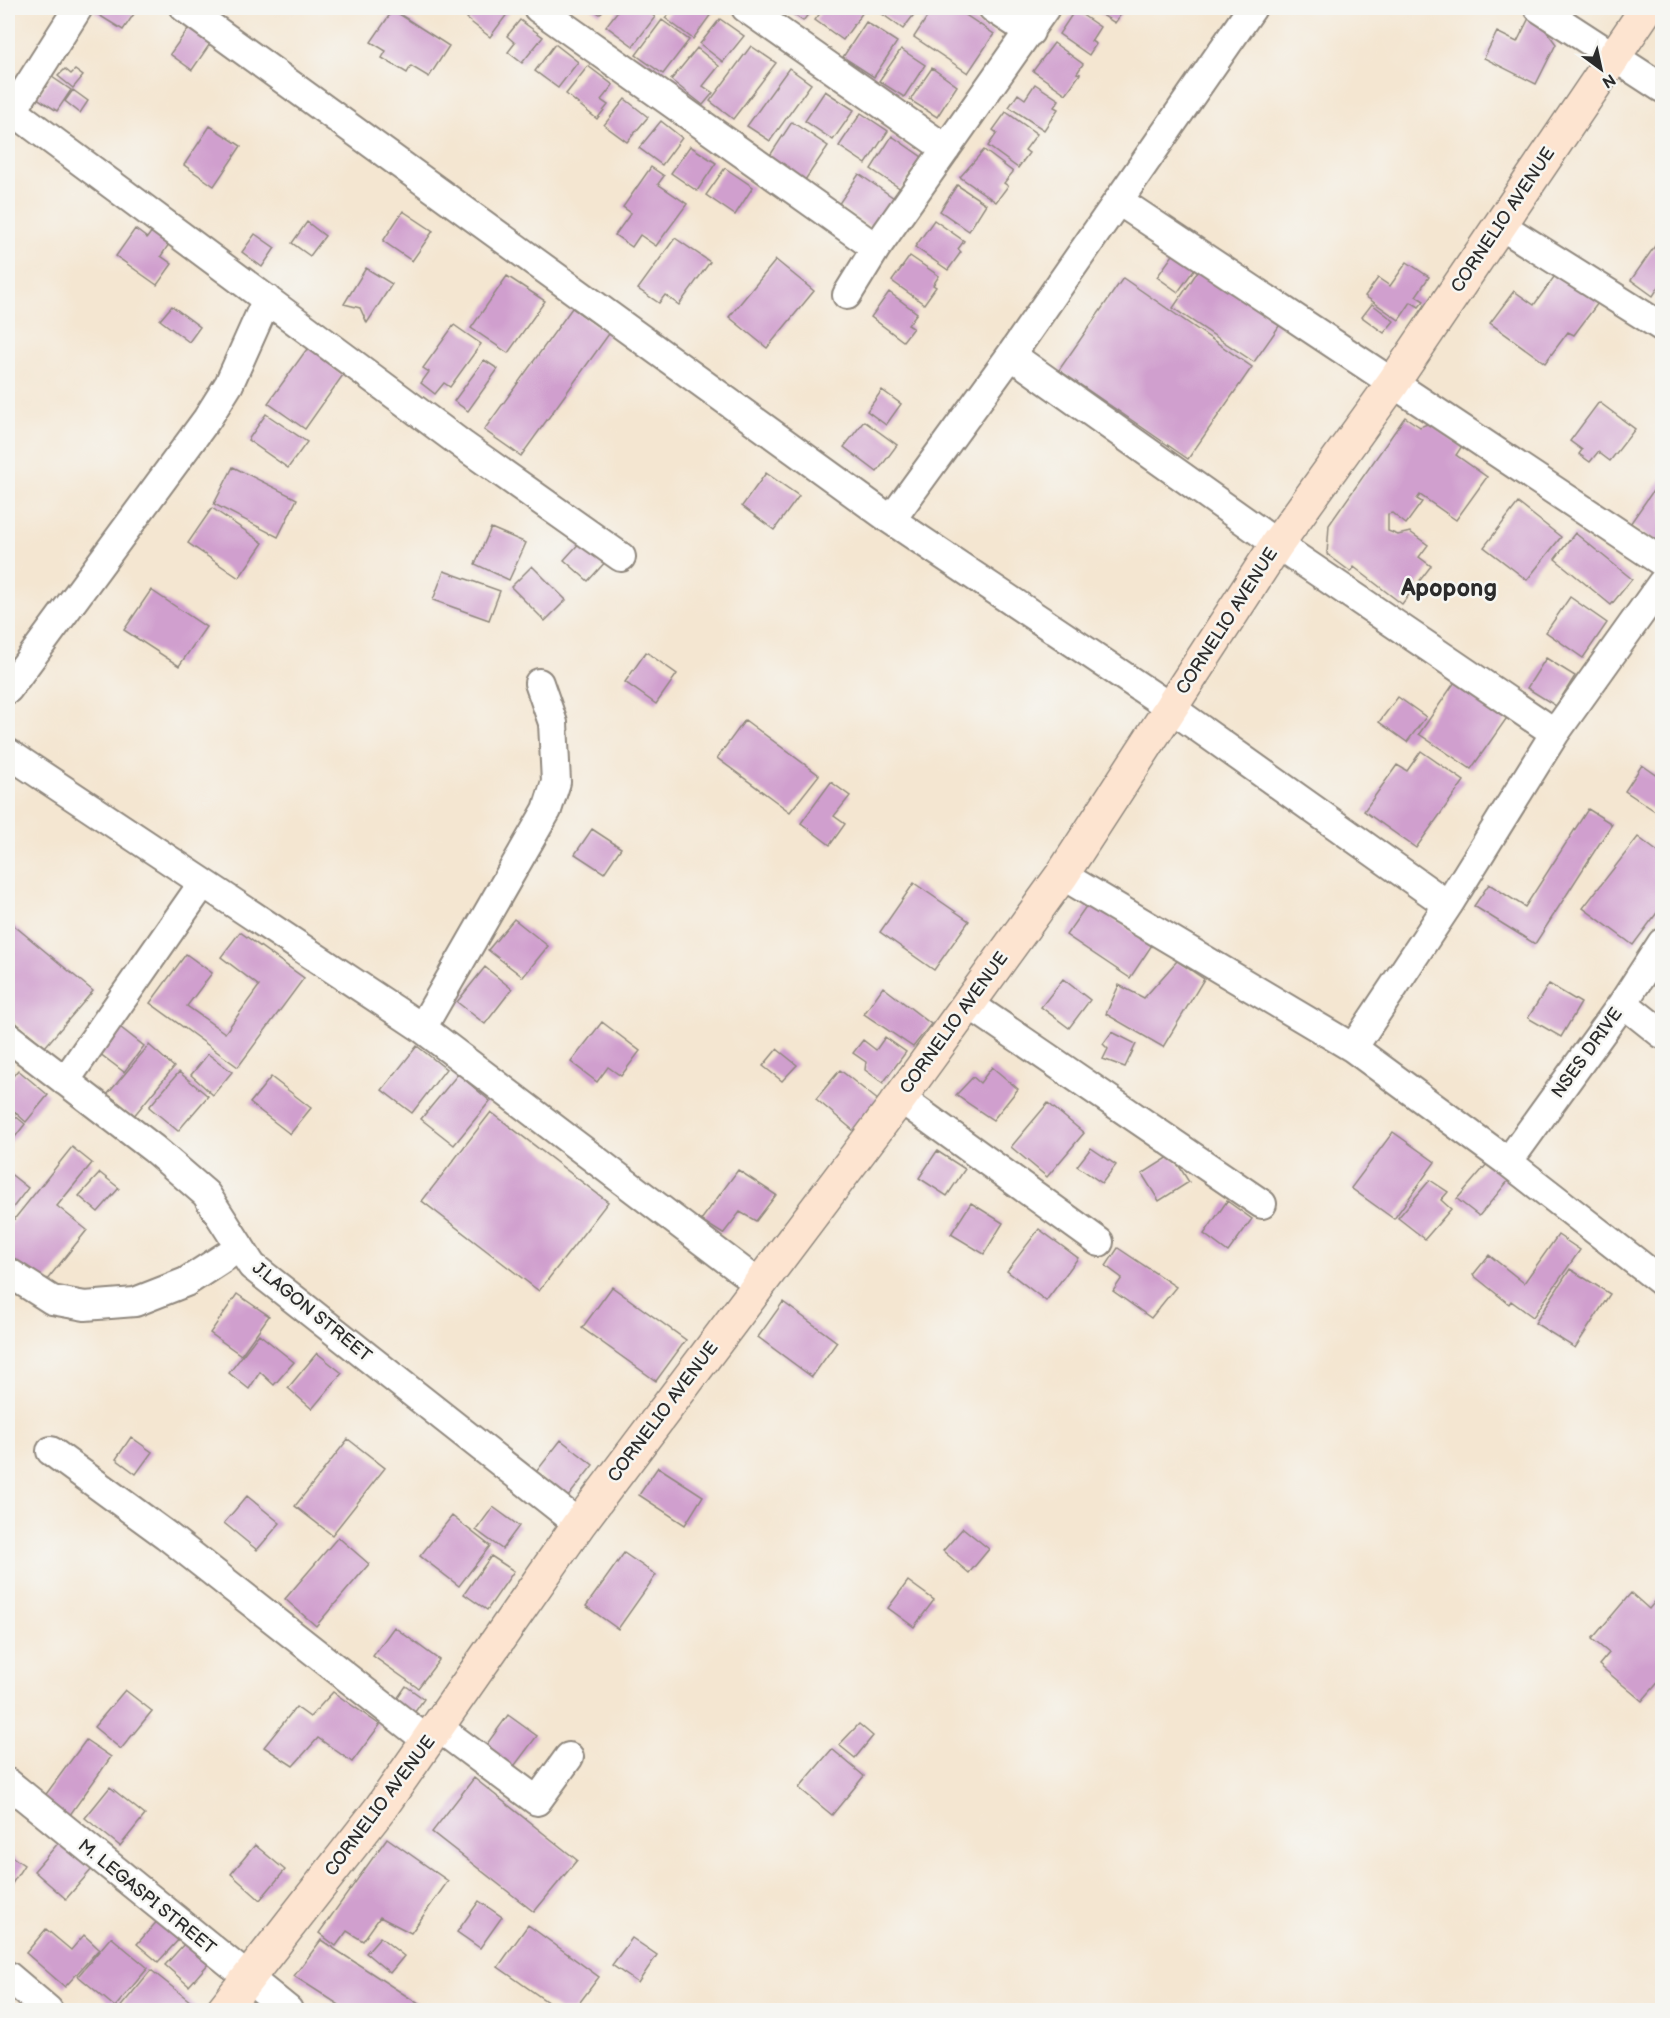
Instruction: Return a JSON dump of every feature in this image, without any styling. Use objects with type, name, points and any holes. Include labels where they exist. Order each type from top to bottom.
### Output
[{"type":"street","points":[[78,8],[10,115],[621,557]]},
{"type":"street","points":[[185,8],[891,520],[1171,708],[1448,905]]},
{"type":"street","points":[[538,8],[876,248]]},
{"type":"street","points":[[746,8],[946,149]]},
{"type":"street","points":[[993,8],[1029,32]]},
{"type":"street","points":[[847,295],[876,248],[1045,8]]},
{"type":"street","points":[[891,520],[1011,355],[1252,8]]},
{"type":"street","points":[[1539,8],[1662,88]]},
{"type":"street","name":"CORNELIO AVENUE","points":[[223,2010],[434,1735],[579,1524],[900,1098],[1062,875],[1277,544],[1393,383],[1647,8]]},
{"type":"street","points":[[1119,201],[1662,562]]},
{"type":"street","points":[[1500,225],[1662,327]]},
{"type":"street","points":[[8,689],[207,419],[229,384],[267,299]]},
{"type":"street","points":[[1011,355],[1277,544],[1555,733]]},
{"type":"street","points":[[1353,1048],[1448,905],[1555,733],[1662,583]]},
{"type":"street","points":[[422,1028],[547,810],[556,782],[553,723],[539,683]]},
{"type":"street","points":[[8,753],[422,1028],[759,1284]]},
{"type":"street","points":[[1062,875],[1353,1048],[1508,1162],[1662,1282]]},
{"type":"street","points":[[65,1081],[203,883]]},
{"type":"street","name":"NSES DRIVE","points":[[1508,1162],[1623,1004],[1662,943]]},
{"type":"street","points":[[969,1004],[1262,1204]]},
{"type":"street","points":[[1623,1004],[1662,1034]]},
{"type":"street","name":"J.LAGON STREET","points":[[8,1037],[154,1149],[206,1194],[252,1266],[269,1281],[579,1524]]},
{"type":"street","points":[[900,1098],[1100,1242]]},
{"type":"street","points":[[8,1272],[52,1300],[85,1306],[135,1302],[186,1282],[240,1247]]},
{"type":"street","points":[[51,1451],[434,1735],[537,1801],[569,1757]]},
{"type":"street","name":"M. LEGASPI STREET","points":[[8,1783],[288,2010]]},
{"type":"street","points":[[8,1976],[48,2010]]},
{"type":"building","points":[[97,8],[138,8],[123,30],[94,12]]},
{"type":"building","points":[[476,8],[511,9],[490,37],[467,19]]},
{"type":"building","points":[[591,8],[605,8],[600,14]]},
{"type":"building","points":[[620,8],[643,8],[655,17],[633,46],[606,26]]},
{"type":"building","points":[[674,8],[711,8],[714,10],[693,39],[665,18]]},
{"type":"building","points":[[784,8],[813,8],[803,21]]},
{"type":"building","points":[[824,8],[856,8],[863,12],[843,40],[815,20]]},
{"type":"building","points":[[874,8],[919,8],[903,29]]},
{"type":"building","points":[[933,8],[955,8],[994,34],[968,73],[914,37]]},
{"type":"building","points":[[1091,8],[1125,8],[1115,23]]},
{"type":"building","points":[[393,10],[449,46],[429,77],[411,66],[407,73],[382,58],[386,51],[371,42]]},
{"type":"building","points":[[1075,10],[1100,27],[1091,41],[1096,44],[1089,55],[1059,34]]},
{"type":"building","points":[[1532,12],[1556,44],[1536,84],[1484,58],[1497,32],[1517,42]]},
{"type":"building","points":[[720,19],[744,36],[723,62],[700,44]]},
{"type":"building","points":[[520,20],[543,37],[522,63],[508,52],[515,43],[507,36]]},
{"type":"building","points":[[662,20],[689,40],[663,74],[636,55]]},
{"type":"building","points":[[866,22],[897,42],[874,77],[843,57]]},
{"type":"building","points":[[190,26],[212,41],[192,70],[170,54]]},
{"type":"building","points":[[1054,43],[1083,64],[1077,73],[1080,74],[1066,94],[1033,71]]},
{"type":"building","points":[[555,44],[578,62],[558,88],[535,71]]},
{"type":"building","points":[[751,46],[776,63],[733,119],[710,101]]},
{"type":"building","points":[[697,48],[719,66],[703,86],[713,93],[703,105],[671,80]]},
{"type":"building","points":[[901,49],[925,65],[904,97],[879,81]]},
{"type":"building","points":[[588,66],[613,85],[601,100],[608,105],[597,119],[566,94]]},
{"type":"building","points":[[789,68],[811,84],[770,141],[747,126]]},
{"type":"building","points":[[932,68],[957,86],[937,117],[910,100]]},
{"type":"building","points":[[65,69],[71,74],[75,70],[83,76],[73,88],[58,76]]},
{"type":"building","points":[[52,77],[71,90],[57,111],[37,98]]},
{"type":"building","points":[[1035,84],[1059,100],[1054,107],[1058,109],[1044,130],[1009,107],[1018,94],[1025,99]]},
{"type":"building","points":[[73,90],[88,101],[80,113],[65,101]]},
{"type":"building","points":[[825,91],[854,110],[833,140],[805,121]]},
{"type":"building","points":[[625,99],[648,117],[627,142],[604,125]]},
{"type":"building","points":[[1006,112],[1037,134],[1025,150],[1029,153],[1018,168],[988,146],[997,133],[993,130]]},
{"type":"building","points":[[861,113],[888,131],[866,164],[839,146]]},
{"type":"building","points":[[661,121],[682,138],[662,165],[639,148]]},
{"type":"building","points":[[792,122],[828,146],[803,183],[767,160]]},
{"type":"building","points":[[210,126],[241,146],[214,186],[184,165]]},
{"type":"building","points":[[892,136],[922,157],[901,189],[871,169]]},
{"type":"building","points":[[690,146],[716,163],[697,191],[671,173]]},
{"type":"building","points":[[984,150],[1013,172],[1004,183],[1008,186],[996,202],[960,177]]},
{"type":"building","points":[[651,167],[664,176],[658,184],[687,204],[656,246],[640,235],[632,247],[615,235],[631,213],[623,207]]},
{"type":"building","points":[[725,168],[753,187],[735,215],[706,195]]},
{"type":"building","points":[[859,174],[894,198],[873,228],[838,205]]},
{"type":"building","points":[[957,185],[986,204],[969,231],[940,211]]},
{"type":"building","points":[[403,211],[433,231],[412,261],[383,241]]},
{"type":"building","points":[[934,220],[964,241],[958,249],[961,252],[948,270],[915,247]]},
{"type":"building","points":[[307,222],[325,236],[310,256],[292,243]]},
{"type":"building","points":[[135,229],[147,238],[152,231],[169,244],[161,256],[172,264],[157,285],[116,256]]},
{"type":"building","points":[[255,234],[275,248],[262,267],[242,252]]},
{"type":"building","points":[[675,238],[710,262],[679,305],[665,295],[659,303],[638,289]]},
{"type":"building","points":[[1657,243],[1662,247],[1662,282],[1653,296],[1631,280]]},
{"type":"building","points":[[1175,252],[1196,267],[1178,292],[1157,277]]},
{"type":"building","points":[[910,256],[939,276],[933,285],[936,287],[924,304],[892,281]]},
{"type":"building","points":[[776,260],[814,291],[767,348],[729,317]]},
{"type":"building","points":[[1407,262],[1429,277],[1416,296],[1424,301],[1419,307],[1411,302],[1399,320],[1365,296],[1378,278],[1390,286]]},
{"type":"building","points":[[366,268],[392,284],[367,323],[360,308],[344,304]]},
{"type":"building","points":[[1200,268],[1282,322],[1254,362],[1173,308]]},
{"type":"building","points":[[1559,270],[1601,299],[1574,335],[1568,332],[1545,363],[1490,323],[1514,291],[1534,305]]},
{"type":"building","points":[[507,276],[545,301],[508,353],[471,328]]},
{"type":"building","points":[[1123,278],[1252,367],[1188,459],[1059,370]]},
{"type":"building","points":[[889,292],[917,313],[908,325],[913,328],[903,341],[871,317]]},
{"type":"building","points":[[1372,304],[1394,321],[1384,333],[1362,317]]},
{"type":"building","points":[[172,306],[200,327],[189,342],[160,320]]},
{"type":"building","points":[[572,308],[609,334],[521,456],[484,430]]},
{"type":"building","points":[[454,325],[481,344],[450,387],[444,383],[435,394],[421,383],[429,372],[423,368]]},
{"type":"building","points":[[312,342],[337,359],[332,367],[343,375],[305,429],[268,403]]},
{"type":"building","points":[[484,360],[498,369],[468,411],[454,401]]},
{"type":"building","points":[[882,390],[901,404],[886,425],[867,411]]},
{"type":"building","points":[[1599,402],[1635,429],[1610,461],[1598,452],[1590,462],[1579,454],[1582,450],[1570,441]]},
{"type":"building","points":[[266,414],[307,442],[288,468],[248,440]]},
{"type":"building","points":[[1405,417],[1420,427],[1430,423],[1462,446],[1456,455],[1487,477],[1456,520],[1420,495],[1417,499],[1422,502],[1406,524],[1392,513],[1388,514],[1388,531],[1398,535],[1410,532],[1428,545],[1419,557],[1431,566],[1402,604],[1354,567],[1351,572],[1327,554],[1329,525]]},
{"type":"building","points":[[864,421],[897,445],[877,472],[844,447]]},
{"type":"building","points":[[233,467],[297,499],[278,537],[214,504]]},
{"type":"building","points":[[766,473],[799,496],[774,530],[742,506]]},
{"type":"building","points":[[1662,478],[1662,546],[1630,524]]},
{"type":"building","points":[[1518,503],[1561,537],[1527,580],[1484,547]]},
{"type":"building","points":[[212,508],[263,543],[239,578],[188,543]]},
{"type":"building","points":[[491,528],[526,543],[509,580],[475,564]]},
{"type":"building","points":[[1575,533],[1632,579],[1611,605],[1555,559]]},
{"type":"building","points":[[584,538],[608,559],[588,581],[564,560]]},
{"type":"building","points":[[532,566],[566,600],[545,621],[511,587]]},
{"type":"building","points":[[444,571],[500,591],[489,620],[433,600]]},
{"type":"building","points":[[151,590],[206,627],[179,666],[124,630]]},
{"type":"building","points":[[1570,597],[1607,623],[1583,658],[1546,632]]},
{"type":"building","points":[[646,652],[677,674],[656,704],[625,682]]},
{"type":"building","points":[[1546,658],[1575,676],[1556,706],[1527,688]]},
{"type":"building","points":[[1459,676],[1511,712],[1471,769],[1419,734]]},
{"type":"building","points":[[1398,697],[1426,717],[1407,742],[1379,722]]},
{"type":"building","points":[[745,720],[819,775],[790,812],[717,758]]},
{"type":"building","points":[[1421,751],[1464,781],[1416,848],[1364,811],[1397,765],[1407,771]]},
{"type":"building","points":[[1642,765],[1662,779],[1662,806],[1658,813],[1625,791]]},
{"type":"building","points":[[831,782],[850,796],[834,816],[845,824],[830,845],[801,823]]},
{"type":"building","points":[[1588,809],[1612,824],[1535,944],[1474,906],[1489,884],[1525,907]]},
{"type":"building","points":[[592,829],[621,848],[604,873],[575,854]]},
{"type":"building","points":[[1638,837],[1662,855],[1662,906],[1633,945],[1583,908]]},
{"type":"building","points":[[914,883],[969,921],[934,970],[880,932]]},
{"type":"building","points":[[1089,902],[1152,945],[1130,978],[1066,935]]},
{"type":"building","points":[[514,919],[548,946],[523,977],[488,950]]},
{"type":"building","points":[[11,923],[93,991],[45,1047],[8,1016],[8,927]]},
{"type":"building","points":[[240,932],[304,978],[238,1067],[150,1003],[186,954],[212,973],[187,1006],[225,1033],[259,986],[221,957]]},
{"type":"building","points":[[1177,961],[1204,979],[1163,1047],[1106,1014],[1119,985],[1144,998]]},
{"type":"building","points":[[485,967],[512,989],[485,1024],[457,1002]]},
{"type":"building","points":[[1063,979],[1090,1000],[1069,1028],[1041,1007]]},
{"type":"building","points":[[1549,984],[1581,1003],[1561,1037],[1528,1018]]},
{"type":"building","points":[[883,987],[931,1024],[913,1047],[864,1014]]},
{"type":"building","points":[[602,1022],[640,1051],[621,1076],[608,1067],[597,1082],[571,1062]]},
{"type":"building","points":[[116,1024],[144,1046],[124,1072],[95,1050]]},
{"type":"building","points":[[1112,1032],[1136,1044],[1125,1067],[1103,1059],[1108,1049],[1103,1044]]},
{"type":"building","points":[[885,1037],[906,1052],[883,1083],[865,1070],[866,1062],[853,1053],[863,1040],[876,1050]]},
{"type":"building","points":[[149,1045],[174,1067],[133,1117],[107,1095]]},
{"type":"building","points":[[417,1046],[446,1069],[412,1113],[382,1090]]},
{"type":"building","points":[[777,1049],[797,1065],[782,1081],[763,1066]]},
{"type":"building","points":[[208,1054],[232,1072],[213,1095],[191,1075]]},
{"type":"building","points":[[992,1067],[1018,1089],[993,1120],[956,1095],[973,1077],[980,1083]]},
{"type":"building","points":[[18,1070],[48,1095],[26,1122],[8,1106],[8,1082]]},
{"type":"building","points":[[840,1070],[879,1101],[854,1131],[816,1099]]},
{"type":"building","points":[[179,1072],[208,1096],[178,1131],[149,1107]]},
{"type":"building","points":[[458,1074],[490,1101],[454,1145],[421,1119]]},
{"type":"building","points":[[271,1077],[311,1108],[290,1134],[250,1103]]},
{"type":"building","points":[[1048,1103],[1084,1133],[1047,1177],[1011,1147]]},
{"type":"building","points":[[8,1110],[25,1124],[8,1146]]},
{"type":"building","points":[[491,1112],[608,1202],[539,1291],[422,1201]]},
{"type":"building","points":[[1393,1132],[1435,1162],[1394,1219],[1351,1188]]},
{"type":"building","points":[[72,1147],[92,1163],[57,1206],[87,1230],[42,1286],[8,1259],[8,1227]]},
{"type":"building","points":[[1091,1148],[1116,1165],[1102,1183],[1077,1166]]},
{"type":"building","points":[[937,1151],[965,1169],[947,1196],[919,1178]]},
{"type":"building","points":[[1172,1155],[1189,1182],[1159,1201],[1142,1174]]},
{"type":"building","points":[[1487,1164],[1509,1180],[1479,1216],[1457,1199]]},
{"type":"building","points":[[738,1170],[776,1195],[756,1221],[740,1212],[723,1234],[701,1220]]},
{"type":"building","points":[[8,1172],[28,1188],[8,1214]]},
{"type":"building","points":[[100,1173],[119,1188],[98,1212],[79,1196]]},
{"type":"building","points":[[1430,1180],[1448,1192],[1441,1200],[1451,1209],[1425,1239],[1398,1218]]},
{"type":"building","points":[[1227,1201],[1252,1219],[1228,1252],[1204,1234]]},
{"type":"building","points":[[971,1203],[1003,1223],[984,1254],[951,1234]]},
{"type":"building","points":[[1039,1229],[1078,1258],[1046,1301],[1007,1271]]},
{"type":"building","points":[[1558,1235],[1580,1250],[1533,1317],[1511,1301],[1509,1304],[1473,1275],[1489,1255],[1524,1283]]},
{"type":"building","points":[[1118,1248],[1176,1287],[1151,1318],[1113,1291],[1122,1278],[1106,1266]]},
{"type":"building","points":[[1570,1269],[1610,1294],[1575,1348],[1535,1323]]},
{"type":"building","points":[[612,1287],[686,1340],[656,1381],[582,1328]]},
{"type":"building","points":[[237,1294],[269,1316],[241,1355],[210,1333]]},
{"type":"building","points":[[783,1302],[837,1342],[812,1377],[758,1337]]},
{"type":"building","points":[[259,1334],[294,1362],[274,1385],[260,1372],[249,1389],[229,1373]]},
{"type":"building","points":[[317,1353],[342,1373],[312,1409],[288,1388]]},
{"type":"building","points":[[131,1437],[152,1452],[136,1474],[116,1459]]},
{"type":"building","points":[[348,1439],[385,1468],[332,1535],[295,1506]]},
{"type":"building","points":[[561,1440],[593,1465],[568,1497],[536,1472]]},
{"type":"building","points":[[658,1467],[703,1496],[685,1525],[639,1495]]},
{"type":"building","points":[[247,1496],[280,1523],[257,1550],[224,1523]]},
{"type":"building","points":[[493,1507],[519,1526],[502,1549],[476,1530]]},
{"type":"building","points":[[452,1516],[490,1546],[459,1586],[420,1556]]},
{"type":"building","points":[[963,1528],[989,1549],[969,1573],[943,1551]]},
{"type":"building","points":[[338,1537],[369,1564],[316,1626],[285,1599]]},
{"type":"building","points":[[624,1553],[656,1575],[618,1629],[586,1606]]},
{"type":"building","points":[[491,1556],[514,1571],[487,1610],[464,1594]]},
{"type":"building","points":[[908,1581],[934,1600],[914,1627],[888,1608]]},
{"type":"building","points":[[1631,1593],[1649,1609],[1662,1593],[1662,1678],[1642,1701],[1599,1665],[1609,1653],[1592,1639]]},
{"type":"building","points":[[394,1627],[439,1660],[418,1688],[373,1656]]},
{"type":"building","points":[[406,1686],[424,1699],[410,1719],[392,1706]]},
{"type":"building","points":[[125,1690],[152,1711],[121,1749],[94,1727]]},
{"type":"building","points":[[333,1692],[380,1725],[352,1762],[318,1738],[293,1766],[264,1747],[296,1707],[310,1717]]},
{"type":"building","points":[[508,1715],[537,1736],[512,1769],[484,1748]]},
{"type":"building","points":[[859,1724],[873,1736],[855,1758],[839,1745]]},
{"type":"building","points":[[86,1740],[111,1757],[67,1819],[41,1801]]},
{"type":"building","points":[[832,1749],[864,1776],[832,1815],[799,1788]]},
{"type":"building","points":[[474,1778],[577,1860],[534,1912],[432,1832]]},
{"type":"building","points":[[110,1787],[145,1815],[120,1846],[85,1818]]},
{"type":"building","points":[[387,1838],[448,1881],[411,1933],[380,1917],[363,1941],[347,1931],[336,1946],[319,1933]]},
{"type":"building","points":[[60,1841],[92,1869],[66,1899],[34,1871]]},
{"type":"building","points":[[255,1845],[285,1870],[260,1900],[231,1874]]},
{"type":"building","points":[[8,1854],[24,1865],[8,1890]]},
{"type":"building","points":[[479,1901],[502,1917],[480,1948],[457,1932]]},
{"type":"building","points":[[160,1918],[181,1937],[158,1962],[137,1944]]},
{"type":"building","points":[[528,1925],[599,1977],[574,2010],[559,2010],[498,1967]]},
{"type":"building","points":[[46,1929],[71,1950],[84,1935],[99,1949],[65,1987],[26,1953]]},
{"type":"building","points":[[111,1937],[148,1968],[115,2007],[78,1976]]},
{"type":"building","points":[[380,1937],[404,1956],[390,1973],[366,1953]]},
{"type":"building","points":[[632,1938],[657,1955],[638,1983],[612,1965]]},
{"type":"building","points":[[321,1940],[428,2010],[347,2010],[294,1976]]},
{"type":"building","points":[[185,1943],[209,1963],[189,1986],[165,1965]]},
{"type":"building","points":[[151,1970],[196,2006],[192,2010],[118,2010]]},
{"type":"district","name":"Apopong","points":[[1449,588]]}]
